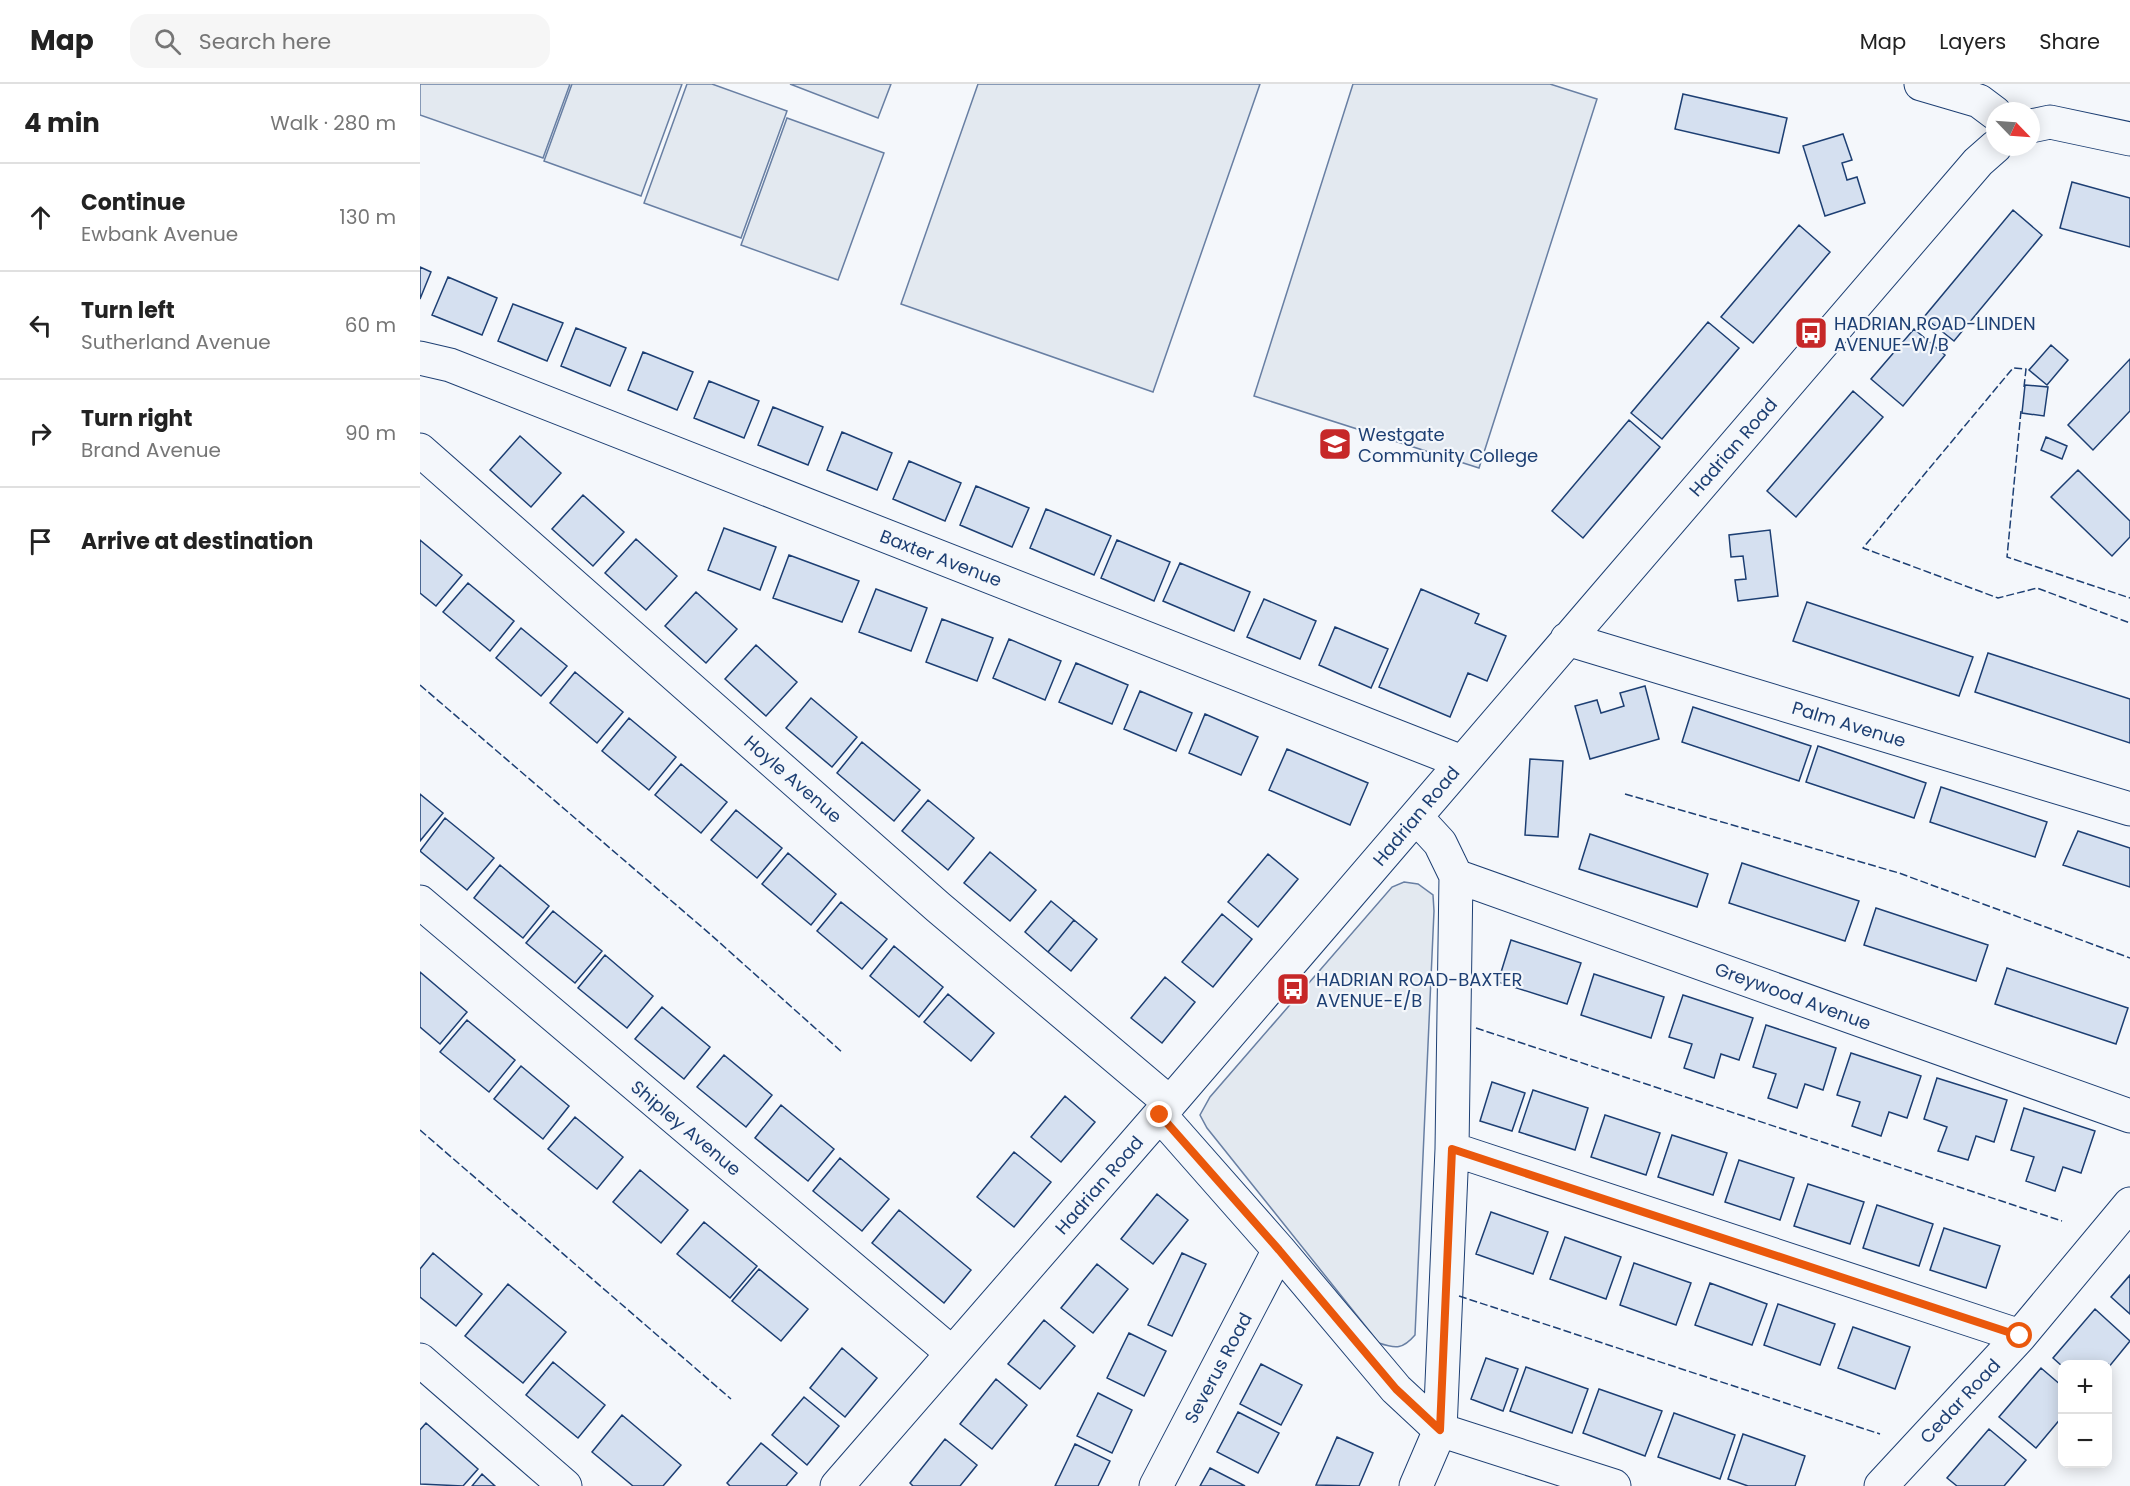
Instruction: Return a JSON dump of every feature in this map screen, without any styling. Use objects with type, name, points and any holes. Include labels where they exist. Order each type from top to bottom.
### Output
[{"type":"street","points":[[1921,84],[1979,101],[1986,106]]},
{"type":"street","points":[[2040,124],[2050,122],[2130,139]]},
{"type":"street","name":"Hadrian Road","points":[[837,1486],[1165,1109],[1567,639],[1986,155]]},
{"type":"street","name":"Baxter Avenue","points":[[420,357],[450,365],[1462,762]]},
{"type":"street","name":"Hoyle Avenue","points":[[420,450],[1165,1109],[1396,1389],[1440,1430]]},
{"type":"street","name":"Palm Avenue","points":[[1567,639],[2130,809]]},
{"type":"street","points":[[1416,817],[1440,843],[1456,876],[1452,1149],[1440,1430],[1416,1486]]},
{"type":"street","name":"Greywood Avenue","points":[[1456,876],[2130,1116]]},
{"type":"street","name":"Shipley Avenue","points":[[420,902],[952,1353]]},
{"type":"street","points":[[1452,1149],[2020,1336]]},
{"type":"street","name":"Cedar Road","points":[[1881,1486],[2020,1336],[2130,1204]]},
{"type":"street","name":"Severus Road","points":[[1156,1486],[1279,1250]]},
{"type":"street","points":[[420,1360],[565,1486]]},
{"type":"street","points":[[1440,1430],[1614,1486]]},
{"type":"shaded area","points":[[420,84],[570,84],[543,158],[420,115]]},
{"type":"shaded area","points":[[572,84],[682,84],[641,196],[544,161]]},
{"type":"shaded area","points":[[687,84],[712,84],[787,111],[741,238],[644,203]]},
{"type":"shaded area","points":[[790,84],[891,84],[878,118]]},
{"type":"shaded area","points":[[978,84],[1260,84],[1153,392],[901,304]]},
{"type":"shaded area","points":[[1353,84],[1550,84],[1597,99],[1479,468],[1254,396]]},
{"type":"shaded area","points":[[787,118],[884,153],[838,280],[741,245]]},
{"type":"shaded area","points":[[1404,882],[1418,884],[1433,895],[1434,911],[1415,1335],[1407,1343],[1395,1347],[1379,1343],[1207,1128],[1200,1115],[1210,1097],[1392,887]]},
{"type":"building","points":[[1683,94],[1787,118],[1779,153],[1675,129]]},
{"type":"building","points":[[1843,134],[1852,160],[1842,163],[1847,180],[1857,177],[1865,203],[1825,216],[1803,146]]},
{"type":"building","points":[[2072,182],[2130,198],[2130,247],[2060,228]]},
{"type":"building","points":[[2013,210],[2042,235],[1954,341],[1924,317]]},
{"type":"building","points":[[1799,225],[1830,252],[1753,343],[1721,317]]},
{"type":"building","points":[[420,267],[431,272],[420,299]]},
{"type":"building","points":[[448,277],[497,298],[482,335],[432,315]]},
{"type":"building","points":[[513,304],[563,323],[547,361],[498,341]]},
{"type":"building","points":[[1708,322],[1739,348],[1662,439],[1631,413]]},
{"type":"building","points":[[576,328],[626,348],[610,386],[561,366]]},
{"type":"building","points":[[1914,329],[1945,355],[1903,406],[1871,379]]},
{"type":"building","points":[[2051,345],[2068,360],[2047,385],[2029,370]]},
{"type":"building","points":[[643,352],[693,372],[677,410],[628,390]]},
{"type":"building","points":[[2130,359],[2130,411],[2093,450],[2068,425]]},
{"type":"building","points":[[709,381],[759,401],[744,438],[694,418]]},
{"type":"building","points":[[2025,385],[2048,387],[2044,416],[2022,413]]},
{"type":"building","points":[[1853,391],[1883,417],[1796,517],[1767,491]]},
{"type":"building","points":[[773,407],[823,427],[808,465],[758,445]]},
{"type":"building","points":[[1629,420],[1660,447],[1583,538],[1552,511]]},
{"type":"building","points":[[842,432],[892,453],[877,490],[827,470]]},
{"type":"building","points":[[520,436],[561,473],[531,507],[490,470]]},
{"type":"building","points":[[2046,437],[2067,446],[2062,459],[2041,450]]},
{"type":"building","points":[[909,461],[961,483],[945,521],[893,499]]},
{"type":"building","points":[[2078,470],[2130,521],[2130,537],[2112,556],[2051,497]]},
{"type":"building","points":[[976,486],[1029,508],[1012,547],[960,525]]},
{"type":"building","points":[[583,495],[624,532],[593,566],[552,529]]},
{"type":"building","points":[[1046,509],[1111,536],[1094,575],[1030,548]]},
{"type":"building","points":[[724,528],[776,547],[760,590],[708,570]]},
{"type":"building","points":[[1770,530],[1778,596],[1738,601],[1735,580],[1746,579],[1743,556],[1731,557],[1729,535]]},
{"type":"building","points":[[636,539],[677,576],[646,610],[605,573]]},
{"type":"building","points":[[420,540],[462,575],[436,606],[420,593]]},
{"type":"building","points":[[1117,540],[1170,562],[1154,601],[1101,578]]},
{"type":"building","points":[[789,555],[859,581],[842,622],[773,598]]},
{"type":"building","points":[[1180,563],[1250,592],[1234,631],[1163,601]]},
{"type":"building","points":[[468,583],[514,621],[490,651],[443,612]]},
{"type":"building","points":[[876,589],[927,608],[911,651],[859,632]]},
{"type":"building","points":[[1421,589],[1479,614],[1475,623],[1506,636],[1487,681],[1468,673],[1450,717],[1379,687]]},
{"type":"building","points":[[696,592],[737,629],[706,663],[665,626]]},
{"type":"building","points":[[1264,599],[1316,621],[1300,659],[1247,637]]},
{"type":"building","points":[[1807,602],[1973,657],[1959,696],[1793,641]]},
{"type":"building","points":[[942,619],[993,638],[977,681],[926,662]]},
{"type":"building","points":[[1335,627],[1388,649],[1371,688],[1319,665]]},
{"type":"building","points":[[521,628],[567,666],[541,696],[496,658]]},
{"type":"building","points":[[1009,639],[1061,661],[1045,700],[993,678]]},
{"type":"building","points":[[756,645],[797,682],[766,716],[725,679]]},
{"type":"building","points":[[1988,653],[2130,699],[2130,743],[1975,692]]},
{"type":"building","points":[[1076,663],[1128,685],[1112,724],[1059,702]]},
{"type":"building","points":[[575,672],[623,712],[597,743],[550,703]]},
{"type":"building","points":[[1645,686],[1659,739],[1590,759],[1575,706],[1597,700],[1601,713],[1624,706],[1620,693]]},
{"type":"building","points":[[1140,691],[1192,713],[1176,751],[1124,729]]},
{"type":"building","points":[[811,698],[857,737],[832,767],[786,728]]},
{"type":"building","points":[[1693,707],[1811,746],[1799,781],[1682,742]]},
{"type":"building","points":[[1205,714],[1258,737],[1241,775],[1189,753]]},
{"type":"building","points":[[629,718],[676,757],[649,790],[602,751]]},
{"type":"building","points":[[862,742],[920,790],[894,821],[837,773]]},
{"type":"building","points":[[1818,746],[1926,783],[1914,818],[1806,782]]},
{"type":"building","points":[[1287,749],[1368,783],[1350,825],[1269,790]]},
{"type":"building","points":[[1530,759],[1563,761],[1558,837],[1525,835]]},
{"type":"building","points":[[681,764],[727,802],[701,833],[655,795]]},
{"type":"building","points":[[1941,787],[2047,822],[2035,857],[1930,822]]},
{"type":"building","points":[[420,794],[443,813],[420,841]]},
{"type":"building","points":[[928,800],[974,838],[948,870],[902,831]]},
{"type":"building","points":[[736,810],[782,848],[757,878],[711,840]]},
{"type":"building","points":[[445,818],[494,858],[467,890],[420,851]]},
{"type":"building","points":[[2078,831],[2130,848],[2130,887],[2063,865]]},
{"type":"building","points":[[1590,834],[1708,874],[1697,907],[1579,869]]},
{"type":"building","points":[[990,852],[1036,890],[1010,921],[964,883]]},
{"type":"building","points":[[788,853],[836,894],[811,925],[762,884]]},
{"type":"building","points":[[1268,854],[1298,879],[1258,927],[1228,902]]},
{"type":"building","points":[[1742,863],[1859,901],[1845,941],[1729,903]]},
{"type":"building","points":[[500,865],[549,906],[523,938],[474,898]]},
{"type":"building","points":[[1051,901],[1074,920],[1048,952],[1025,932]]},
{"type":"building","points":[[841,902],[887,939],[862,969],[817,931]]},
{"type":"building","points":[[1876,908],[1988,945],[1976,981],[1864,945]]},
{"type":"building","points":[[553,911],[602,951],[575,983],[526,943]]},
{"type":"building","points":[[1222,914],[1252,939],[1213,987],[1182,962]]},
{"type":"building","points":[[1074,920],[1097,939],[1071,971],[1048,952]]},
{"type":"building","points":[[1511,940],[1581,963],[1567,1004],[1498,982]]},
{"type":"building","points":[[894,946],[943,987],[919,1017],[870,976]]},
{"type":"building","points":[[605,955],[653,996],[627,1028],[578,988]]},
{"type":"building","points":[[2007,968],[2128,1008],[2116,1044],[1995,1004]]},
{"type":"building","points":[[420,972],[467,1012],[440,1044],[420,1027]]},
{"type":"building","points":[[1594,974],[1664,997],[1651,1038],[1581,1015]]},
{"type":"building","points":[[1165,977],[1195,1002],[1162,1043],[1131,1018]]},
{"type":"building","points":[[948,994],[994,1033],[971,1061],[924,1022]]},
{"type":"building","points":[[1683,995],[1753,1018],[1739,1060],[1721,1054],[1714,1078],[1684,1068],[1692,1044],[1669,1037]]},
{"type":"building","points":[[662,1007],[710,1047],[684,1079],[635,1039]]},
{"type":"building","points":[[467,1020],[515,1060],[489,1092],[440,1052]]},
{"type":"building","points":[[1766,1025],[1836,1048],[1823,1090],[1805,1084],[1797,1108],[1768,1098],[1776,1074],[1753,1067]]},
{"type":"building","points":[[1851,1053],[1921,1076],[1907,1118],[1889,1112],[1881,1136],[1852,1126],[1860,1102],[1837,1095]]},
{"type":"building","points":[[724,1055],[772,1095],[746,1127],[697,1087]]},
{"type":"building","points":[[521,1066],[569,1106],[543,1139],[494,1099]]},
{"type":"building","points":[[1937,1078],[2007,1100],[1994,1142],[1976,1136],[1968,1160],[1938,1151],[1947,1127],[1924,1119]]},
{"type":"building","points":[[1492,1082],[1525,1093],[1512,1131],[1480,1121]]},
{"type":"building","points":[[1533,1090],[1588,1108],[1575,1150],[1519,1132]]},
{"type":"building","points":[[1065,1096],[1095,1122],[1061,1162],[1031,1137]]},
{"type":"building","points":[[781,1105],[834,1149],[808,1181],[755,1138]]},
{"type":"building","points":[[2024,1108],[2095,1131],[2081,1173],[2063,1167],[2055,1191],[2026,1181],[2034,1157],[2011,1150]]},
{"type":"building","points":[[1605,1115],[1660,1133],[1646,1175],[1591,1157]]},
{"type":"building","points":[[575,1117],[623,1157],[597,1189],[548,1149]]},
{"type":"building","points":[[1672,1135],[1727,1153],[1713,1195],[1658,1177]]},
{"type":"building","points":[[1014,1152],[1051,1182],[1014,1227],[977,1197]]},
{"type":"building","points":[[840,1158],[889,1199],[862,1231],[813,1191]]},
{"type":"building","points":[[1739,1160],[1794,1178],[1780,1220],[1725,1202]]},
{"type":"building","points":[[640,1170],[688,1210],[661,1243],[613,1202]]},
{"type":"building","points":[[1808,1184],[1864,1202],[1850,1244],[1794,1226]]},
{"type":"building","points":[[1157,1194],[1188,1220],[1153,1264],[1121,1239]]},
{"type":"building","points":[[1877,1205],[1933,1224],[1919,1266],[1863,1248]]},
{"type":"building","points":[[899,1210],[971,1270],[944,1303],[872,1243]]},
{"type":"building","points":[[1491,1212],[1548,1232],[1533,1274],[1476,1254]]},
{"type":"building","points":[[704,1222],[757,1266],[730,1298],[677,1254]]},
{"type":"building","points":[[1944,1228],[2000,1246],[1986,1288],[1930,1270]]},
{"type":"building","points":[[1565,1237],[1621,1257],[1606,1299],[1550,1279]]},
{"type":"building","points":[[433,1253],[482,1294],[456,1326],[420,1297],[420,1269]]},
{"type":"building","points":[[1182,1253],[1206,1264],[1172,1336],[1148,1325]]},
{"type":"building","points":[[1634,1263],[1691,1283],[1676,1325],[1620,1305]]},
{"type":"building","points":[[1097,1264],[1128,1289],[1093,1333],[1061,1308]]},
{"type":"building","points":[[759,1269],[808,1309],[781,1341],[732,1301]]},
{"type":"building","points":[[2130,1275],[2130,1314],[2111,1297]]},
{"type":"building","points":[[1710,1283],[1767,1304],[1752,1345],[1695,1325]]},
{"type":"building","points":[[508,1284],[566,1332],[523,1383],[465,1336]]},
{"type":"building","points":[[1778,1304],[1835,1324],[1820,1365],[1764,1345]]},
{"type":"building","points":[[2095,1309],[2130,1341],[2112,1363],[2112,1360],[2058,1360],[2058,1362],[2053,1358]]},
{"type":"building","points":[[1044,1320],[1075,1346],[1040,1389],[1008,1364]]},
{"type":"building","points":[[1853,1327],[1910,1347],[1895,1389],[1838,1368]]},
{"type":"building","points":[[1129,1333],[1166,1351],[1144,1396],[1107,1378]]},
{"type":"building","points":[[842,1348],[877,1378],[845,1417],[810,1388]]},
{"type":"building","points":[[1486,1358],[1518,1369],[1503,1411],[1471,1399]]},
{"type":"building","points":[[553,1362],[605,1405],[578,1438],[526,1395]]},
{"type":"building","points":[[1261,1364],[1302,1385],[1281,1425],[1240,1404]]},
{"type":"building","points":[[1526,1367],[1588,1389],[1572,1433],[1510,1411]]},
{"type":"building","points":[[2041,1368],[2058,1383],[2058,1422],[2036,1448],[1999,1417]]},
{"type":"building","points":[[996,1379],[1027,1405],[992,1449],[960,1424]]},
{"type":"building","points":[[1599,1389],[1662,1411],[1645,1456],[1583,1433]]},
{"type":"building","points":[[1098,1393],[1132,1410],[1112,1453],[1077,1436]]},
{"type":"building","points":[[804,1397],[839,1426],[807,1465],[772,1435]]},
{"type":"building","points":[[1238,1412],[1279,1433],[1258,1473],[1217,1452]]},
{"type":"building","points":[[1674,1413],[1735,1435],[1720,1479],[1658,1457]]},
{"type":"building","points":[[622,1415],[681,1465],[663,1486],[633,1486],[592,1452]]},
{"type":"building","points":[[426,1423],[478,1469],[463,1486],[420,1484],[420,1430]]},
{"type":"building","points":[[1989,1429],[2026,1460],[2004,1486],[1957,1486],[1947,1478]]},
{"type":"building","points":[[1743,1434],[1805,1456],[1795,1486],[1748,1486],[1728,1479]]},
{"type":"building","points":[[1337,1437],[1373,1453],[1359,1486],[1316,1485]]},
{"type":"building","points":[[945,1439],[977,1465],[960,1486],[913,1486],[910,1483]]},
{"type":"building","points":[[761,1443],[797,1473],[786,1486],[730,1486],[727,1483]]},
{"type":"building","points":[[1075,1444],[1110,1461],[1098,1486],[1055,1486]]},
{"type":"building","points":[[1210,1468],[1245,1486],[1200,1486]]},
{"type":"building","points":[[482,1474],[495,1486],[472,1486]]},
{"type":"fence","points":[[2024,387],[2026,369],[2013,368],[1863,548],[1998,598],[2037,588],[2130,623]]},
{"type":"fence","points":[[2021,411],[2007,557],[2130,598]]},
{"type":"fence","points":[[420,685],[710,934],[843,1053]]},
{"type":"fence","points":[[1625,794],[1899,873],[2130,958]]},
{"type":"fence","points":[[1476,1028],[2062,1221]]},
{"type":"fence","points":[[420,1130],[731,1399]]},
{"type":"fence","points":[[1459,1296],[1880,1434]]},
{"type":"place","name":"HADRIAN ROAD-LINDEN AVENUE-W/B","points":[[1811,333]]},
{"type":"place","name":"Westgate Community College","points":[[1335,444]]},
{"type":"place","name":"HADRIAN ROAD-BAXTER AVENUE-E/B","points":[[1293,989]]},
{"type":"route","points":[[1160,1115],[1279,1250],[1396,1389],[1440,1430],[1452,1149],[2020,1336]]}]
